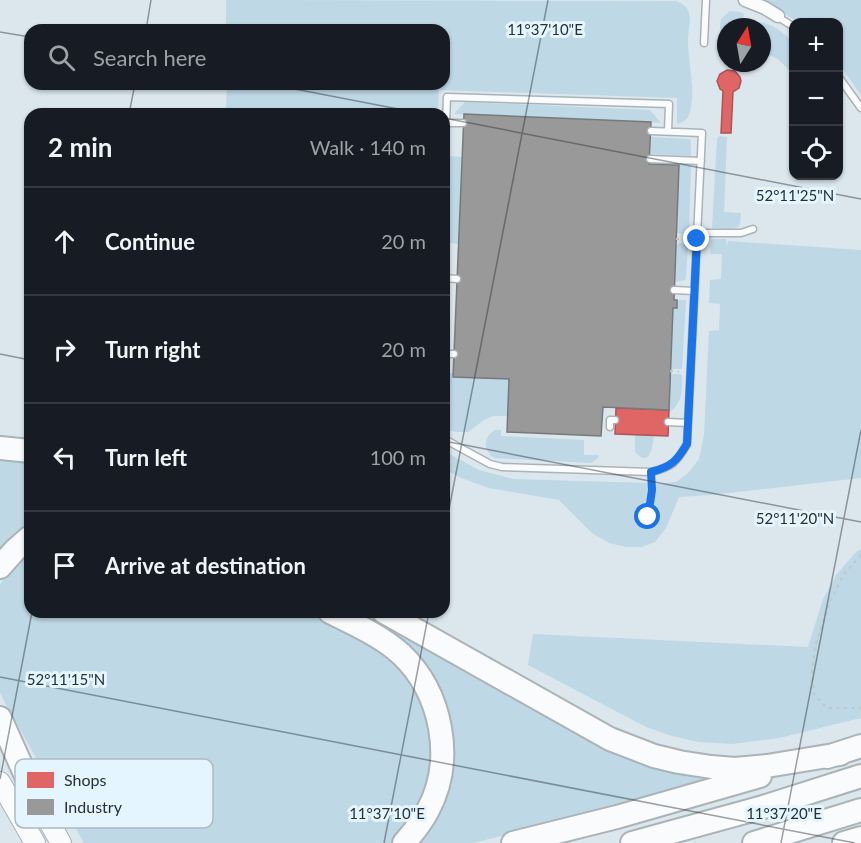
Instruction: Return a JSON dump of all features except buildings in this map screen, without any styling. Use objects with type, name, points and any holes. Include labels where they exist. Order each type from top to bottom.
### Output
[{"type":"highway","points":[[0,448],[24,450]]},
{"type":"highway","points":[[0,567],[24,542]]},
{"type":"highway","points":[[342,618],[366,630],[399,653],[415,670],[430,696],[438,719],[442,756],[439,782],[432,803],[404,843]]},
{"type":"highway","points":[[395,618],[610,739],[654,756],[689,764],[735,769],[840,754]]},
{"type":"highway","points":[[0,718],[18,759]]},
{"type":"highway","points":[[0,737],[15,762]]},
{"type":"highway","points":[[513,843],[617,818],[861,746]]},
{"type":"highway","points":[[632,843],[763,807],[861,776]]},
{"type":"highway","points":[[0,782],[15,808]]},
{"type":"highway","points":[[754,843],[861,810]]},
{"type":"highway","points":[[26,828],[35,843]]},
{"type":"highway","points":[[53,828],[61,843]]},
{"type":"highway","points":[[844,843],[861,838]]},
{"type":"street","points":[[745,0],[778,16]]},
{"type":"lane","points":[[704,43],[706,0]]},
{"type":"lane","points":[[778,16],[789,24]]},
{"type":"lane","points":[[843,83],[861,108]]},
{"type":"lane","points":[[446,108],[447,97],[669,104],[668,131]]},
{"type":"lane","points":[[450,123],[463,123]]},
{"type":"lane","points":[[450,443],[490,464],[502,467],[651,472],[663,469],[678,459],[687,444],[702,133],[651,131]]},
{"type":"lane","points":[[650,159],[701,161]]},
{"type":"lane","points":[[697,233],[741,233],[753,229]]},
{"type":"lane","points":[[450,278],[457,279]]},
{"type":"lane","points":[[674,290],[694,291]]},
{"type":"lane","points":[[610,426],[610,420],[615,420]]},
{"type":"lane","points":[[668,422],[688,423]]},
{"type":"path","points":[[648,517],[652,490],[651,472]]},
{"type":"path","points":[[861,555],[844,574],[830,602],[815,646],[812,672],[814,694],[827,708],[861,708]]},
{"type":"shaded area","points":[[226,0],[675,1],[686,7],[690,16],[688,50],[692,103],[687,119],[677,124],[677,98],[439,90],[450,90],[450,24],[226,24]]},
{"type":"shaded area","points":[[762,0],[861,0],[861,95],[843,70],[843,18],[791,18]]},
{"type":"shaded area","points":[[730,11],[744,14],[743,18],[722,18]]},
{"type":"shaded area","points":[[771,26],[789,39],[789,70],[778,59],[771,56]]},
{"type":"shaded area","points":[[227,90],[439,90],[438,108],[226,108]]},
{"type":"shaded area","points":[[465,102],[650,110],[661,123],[454,114]]},
{"type":"shaded area","points":[[719,136],[727,137],[724,212],[741,213],[738,227],[731,229],[712,228]]},
{"type":"shaded area","points":[[650,137],[690,139],[691,156],[650,154]]},
{"type":"shaded area","points":[[450,156],[462,157],[458,244],[450,243]]},
{"type":"shaded area","points":[[679,165],[691,166],[689,233],[685,234],[677,233]]},
{"type":"shaded area","points":[[711,239],[726,239],[727,247],[728,241],[861,250],[861,478],[679,497],[666,528],[655,542],[642,547],[626,547],[609,543],[592,533],[559,500],[489,488],[450,472],[450,454],[479,470],[513,479],[649,483],[649,490],[654,491],[655,484],[676,482],[688,473],[699,459],[704,435],[709,331],[719,330],[720,304],[709,303],[710,280],[721,279],[722,254],[710,254]]},
{"type":"shaded area","points":[[679,243],[688,245],[686,277],[685,280],[675,282],[676,246]]},
{"type":"shaded area","points":[[677,300],[686,300],[682,369],[670,369],[673,308],[677,307]]},
{"type":"shaded area","points":[[450,373],[453,373],[453,377],[509,379],[508,416],[493,416],[468,432],[450,430]]},
{"type":"shaded area","points":[[670,374],[681,374],[682,376],[680,400],[671,411],[669,410]]},
{"type":"shaded area","points":[[495,430],[501,430],[501,436],[584,440],[584,455],[599,455],[591,463],[494,458],[490,455],[486,444],[488,436]]},
{"type":"shaded area","points":[[635,433],[654,434],[652,449],[647,457],[640,457],[635,452]]},
{"type":"shaded area","points":[[0,460],[24,463],[24,533],[0,555]]},
{"type":"shaded area","points":[[861,549],[861,718],[779,738],[732,744],[698,742],[646,727],[528,665],[533,634],[808,647],[823,599],[837,574]]},
{"type":"shaded area","points":[[24,554],[24,618],[324,618],[359,636],[385,653],[416,685],[434,738],[428,792],[400,836],[392,843],[84,843],[76,828],[213,828],[213,759],[37,759],[0,692],[0,585],[12,565]]},
{"type":"shaded area","points":[[357,618],[374,618],[616,754],[667,771],[721,778],[473,843],[420,843],[431,829],[447,795],[454,758],[453,740],[451,721],[438,689]]},
{"type":"route","points":[[648,517],[652,490],[651,472],[663,469],[678,459],[687,444],[697,239]]}]
